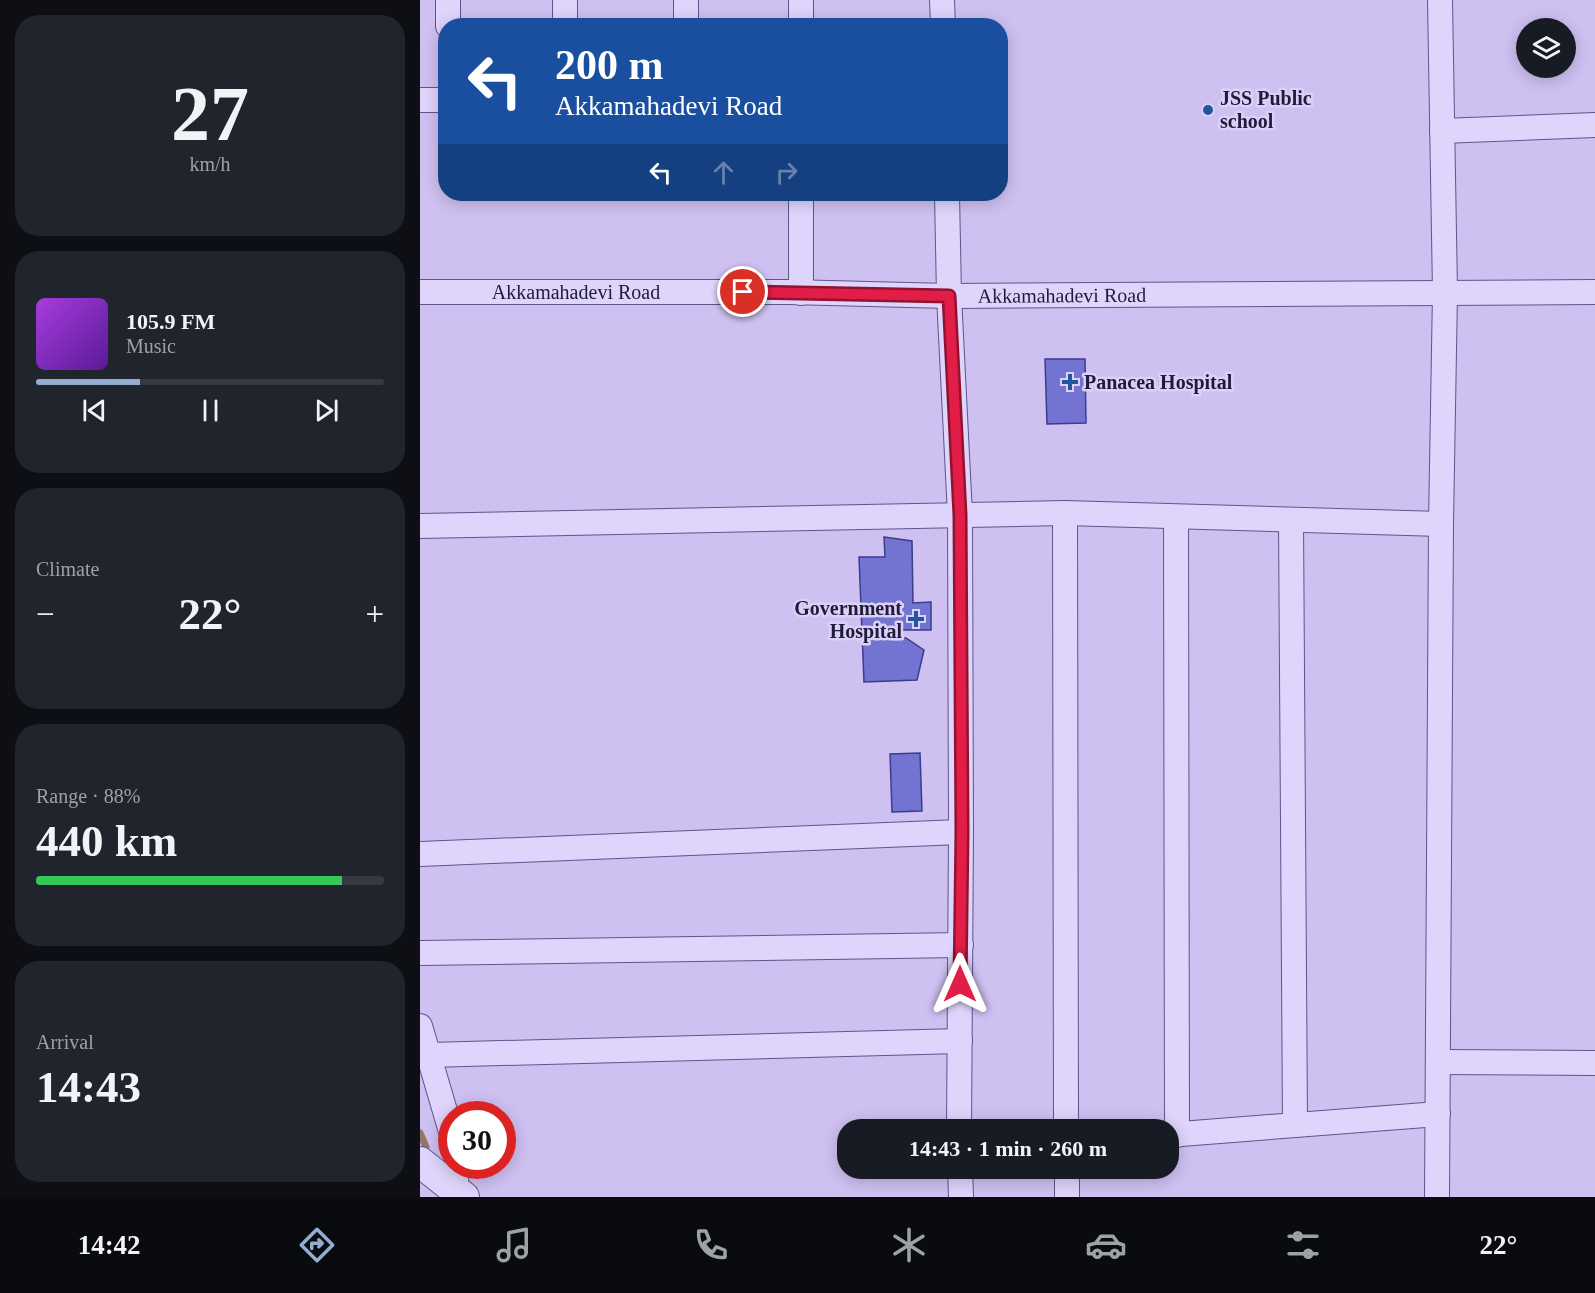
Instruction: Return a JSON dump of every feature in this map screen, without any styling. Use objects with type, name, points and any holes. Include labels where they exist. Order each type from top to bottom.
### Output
[{"type":"street","points":[[448,0],[448,18]]},
{"type":"street","points":[[565,0],[565,18]]},
{"type":"street","points":[[686,0],[686,18]]},
{"type":"street","points":[[801,0],[801,18]]},
{"type":"street","points":[[942,0],[943,18]]},
{"type":"street","points":[[1437,1197],[1441,524],[1445,292],[1440,0]]},
{"type":"street","points":[[420,100],[438,100]]},
{"type":"street","points":[[1442,131],[1595,125]]},
{"type":"street","points":[[801,201],[801,293]]},
{"type":"street","points":[[947,201],[949,296],[960,515],[962,832],[959,1119]]},
{"type":"street","name":"Akkamahadevi Road","points":[[420,292],[789,292],[949,296],[1595,292]]},
{"type":"street","points":[[420,526],[1065,513],[1441,524]]},
{"type":"street","points":[[1065,513],[1066,1119]]},
{"type":"street","points":[[1173,1119],[1176,517]]},
{"type":"street","points":[[1291,520],[1295,1125]]},
{"type":"street","points":[[420,854],[962,832]]},
{"type":"street","points":[[420,953],[960,945]]},
{"type":"street","points":[[420,1026],[442,1101]]},
{"type":"street","points":[[429,1055],[960,1041]]},
{"type":"street","points":[[1438,1062],[1595,1063]]},
{"type":"street","points":[[1179,1135],[1438,1114]]},
{"type":"street","points":[[420,1162],[458,1187]]},
{"type":"street","points":[[960,1179],[961,1197]]},
{"type":"street","points":[[1066,1179],[1066,1197]]},
{"type":"building","points":[[1045,359],[1085,359],[1086,423],[1047,424]]},
{"type":"building","points":[[884,537],[912,541],[913,603],[931,602],[931,630],[897,630],[898,638],[906,638],[924,650],[917,680],[864,682],[859,557],[885,557]]},
{"type":"building","points":[[920,753],[922,811],[892,812],[890,754]]},
{"type":"waterway","points":[[420,1133],[426,1147]]},
{"type":"place","name":"JSS Public school","points":[[1208,110]]},
{"type":"place","name":"Panacea Hospital","points":[[1070,382]]},
{"type":"place","name":"Government Hospital","points":[[916,619]]},
{"type":"route","points":[[743,292],[949,296],[960,515],[962,832],[960,984]]}]
